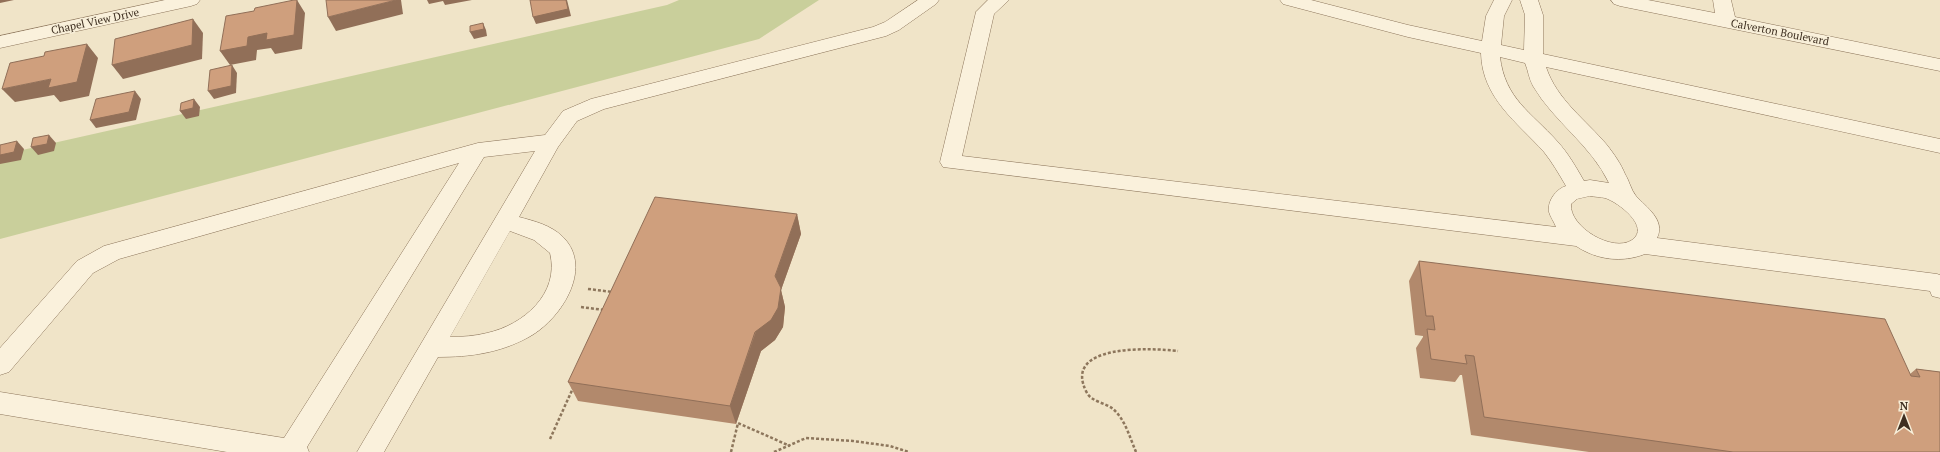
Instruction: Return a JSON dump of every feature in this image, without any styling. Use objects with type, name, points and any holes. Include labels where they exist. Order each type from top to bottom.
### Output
[{"type":"street","name":"Chapel View Drive","points":[[0,42],[191,0]]},
{"type":"street","points":[[370,452],[551,142],[570,116],[582,110],[879,32],[892,26],[930,0]]},
{"type":"street","points":[[1000,0],[985,12],[950,162],[1579,238]]},
{"type":"street","points":[[1289,0],[1408,31],[1940,146]]},
{"type":"street","points":[[1503,0],[1496,8],[1490,49],[1492,71],[1502,96],[1513,110],[1551,146],[1578,189]]},
{"type":"street","points":[[1529,0],[1534,15],[1533,58],[1542,84],[1557,105],[1600,151],[1614,172],[1627,200]]},
{"type":"street","name":"Calverton Boulevard","points":[[1620,0],[1940,65]]},
{"type":"street","points":[[1722,0],[1726,21]]},
{"type":"street","points":[[0,365],[85,267],[112,252],[478,150],[551,142]]},
{"type":"street","points":[[0,403],[293,451],[478,150]]},
{"type":"street","points":[[1578,189],[1602,190],[1627,200],[1637,209],[1647,224],[1647,238],[1642,245],[1632,250],[1620,252],[1592,246],[1568,229],[1561,218],[1559,208],[1561,200],[1568,193],[1578,189]]},
{"type":"street","points":[[431,347],[468,346],[494,342],[534,322],[547,311],[557,296],[562,281],[563,264],[559,248],[547,236],[505,221]]},
{"type":"street","points":[[1642,245],[1937,283],[1940,289]]},
{"type":"path","points":[[582,288],[616,292]]},
{"type":"path","points":[[574,306],[608,311]]},
{"type":"path","points":[[1136,452],[1115,410],[1088,395],[1082,382],[1083,370],[1091,360],[1101,354],[1156,348],[1178,351]]},
{"type":"path","points":[[550,439],[576,382]]},
{"type":"path","points":[[731,452],[738,423],[790,446]]},
{"type":"path","points":[[774,452],[806,438],[853,441],[890,446],[909,452]]},
{"type":"green space","points":[[679,0],[819,0],[759,39],[0,239],[0,155],[667,5]]},
{"type":"building","points":[[297,0],[294,35],[266,40],[267,33],[248,37],[247,46],[220,51],[226,16],[254,11],[255,8]]},
{"type":"building","points":[[326,0],[396,0],[328,17]]},
{"type":"building","points":[[530,0],[566,0],[568,9],[533,17]]},
{"type":"building","points":[[193,19],[192,45],[112,65],[115,39]]},
{"type":"building","points":[[483,23],[484,29],[470,32],[470,26]]},
{"type":"building","points":[[87,44],[77,82],[48,88],[51,79],[2,89],[10,63],[44,56],[45,52]]},
{"type":"building","points":[[232,65],[231,86],[208,91],[210,70]]},
{"type":"building","points":[[135,91],[129,112],[90,120],[96,99]]},
{"type":"building","points":[[194,99],[193,108],[180,111],[181,103]]},
{"type":"building","points":[[49,135],[47,144],[31,147],[33,138]]},
{"type":"building","points":[[17,141],[14,152],[0,155],[0,145]]},
{"type":"building","points":[[655,197],[797,214],[775,276],[781,288],[778,308],[771,320],[755,332],[730,406],[568,382]]},
{"type":"building","points":[[1419,261],[1885,319],[1911,376],[1920,377],[1916,369],[1940,372],[1940,452],[1733,452],[1484,417],[1474,356],[1465,355],[1467,364],[1431,359],[1427,329],[1435,330],[1433,316],[1426,316]]}]
